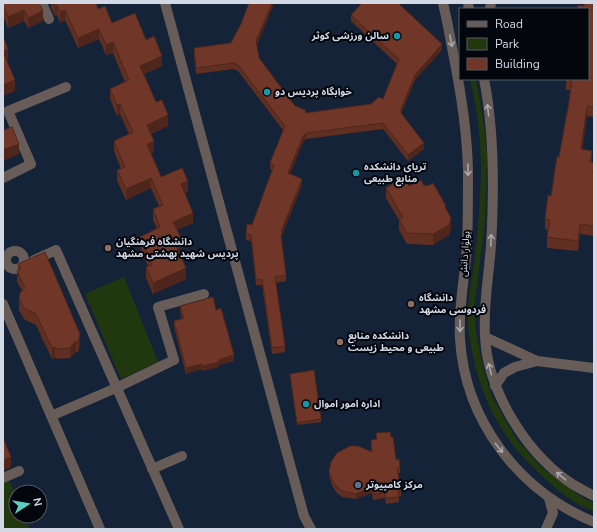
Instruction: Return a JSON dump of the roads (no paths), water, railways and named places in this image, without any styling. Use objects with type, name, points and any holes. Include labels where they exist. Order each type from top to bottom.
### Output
[{"type":"street","points":[[42,3],[49,19]]},
{"type":"street","points":[[165,3],[304,516],[311,529]]},
{"type":"street","name":"بولوار دانش","points":[[443,3],[460,86],[466,129],[468,171],[467,246],[460,308],[460,340],[465,372],[477,409],[495,443],[519,473],[549,498],[578,515],[594,522]]},
{"type":"street","points":[[485,81],[490,126],[492,169],[491,245],[484,307],[485,337],[489,367],[495,386],[519,431],[541,459],[565,480],[594,496]]},
{"type":"street","points":[[3,178],[31,164],[8,111],[66,87]]},
{"type":"street","points":[[23,264],[56,250],[179,529]]},
{"type":"street","points":[[51,416],[116,388],[174,360],[158,307],[204,294]]},
{"type":"street","points":[[3,304],[100,529]]},
{"type":"street","points":[[485,337],[537,361],[594,368]]},
{"type":"street","points":[[495,386],[504,373],[515,367],[537,361]]},
{"type":"street","points":[[152,469],[182,456]]},
{"type":"street","points":[[3,478],[19,471]]},
{"type":"street","points":[[546,529],[553,513],[549,498]]},
{"type":"place","name":"سالن ورزشی کوثر","points":[[397,36]]},
{"type":"place","name":"خوابگاه پردیس دو","points":[[267,92]]},
{"type":"place","name":"تریای دانشکده منابع طبیعی","points":[[356,173]]},
{"type":"place","name":"دانشگاه فرهنگیان پردیس شهید بهشتی مشهد","points":[[108,248]]},
{"type":"place","name":"دانشگاه فردوسی مشهد","points":[[411,304]]},
{"type":"place","name":"دانشکده منابع طبیعی و محیط زیست","points":[[340,342]]},
{"type":"place","name":"اداره امور اموال","points":[[306,404]]},
{"type":"place","name":"مرکز کامپیوتر","points":[[358,485]]}]
